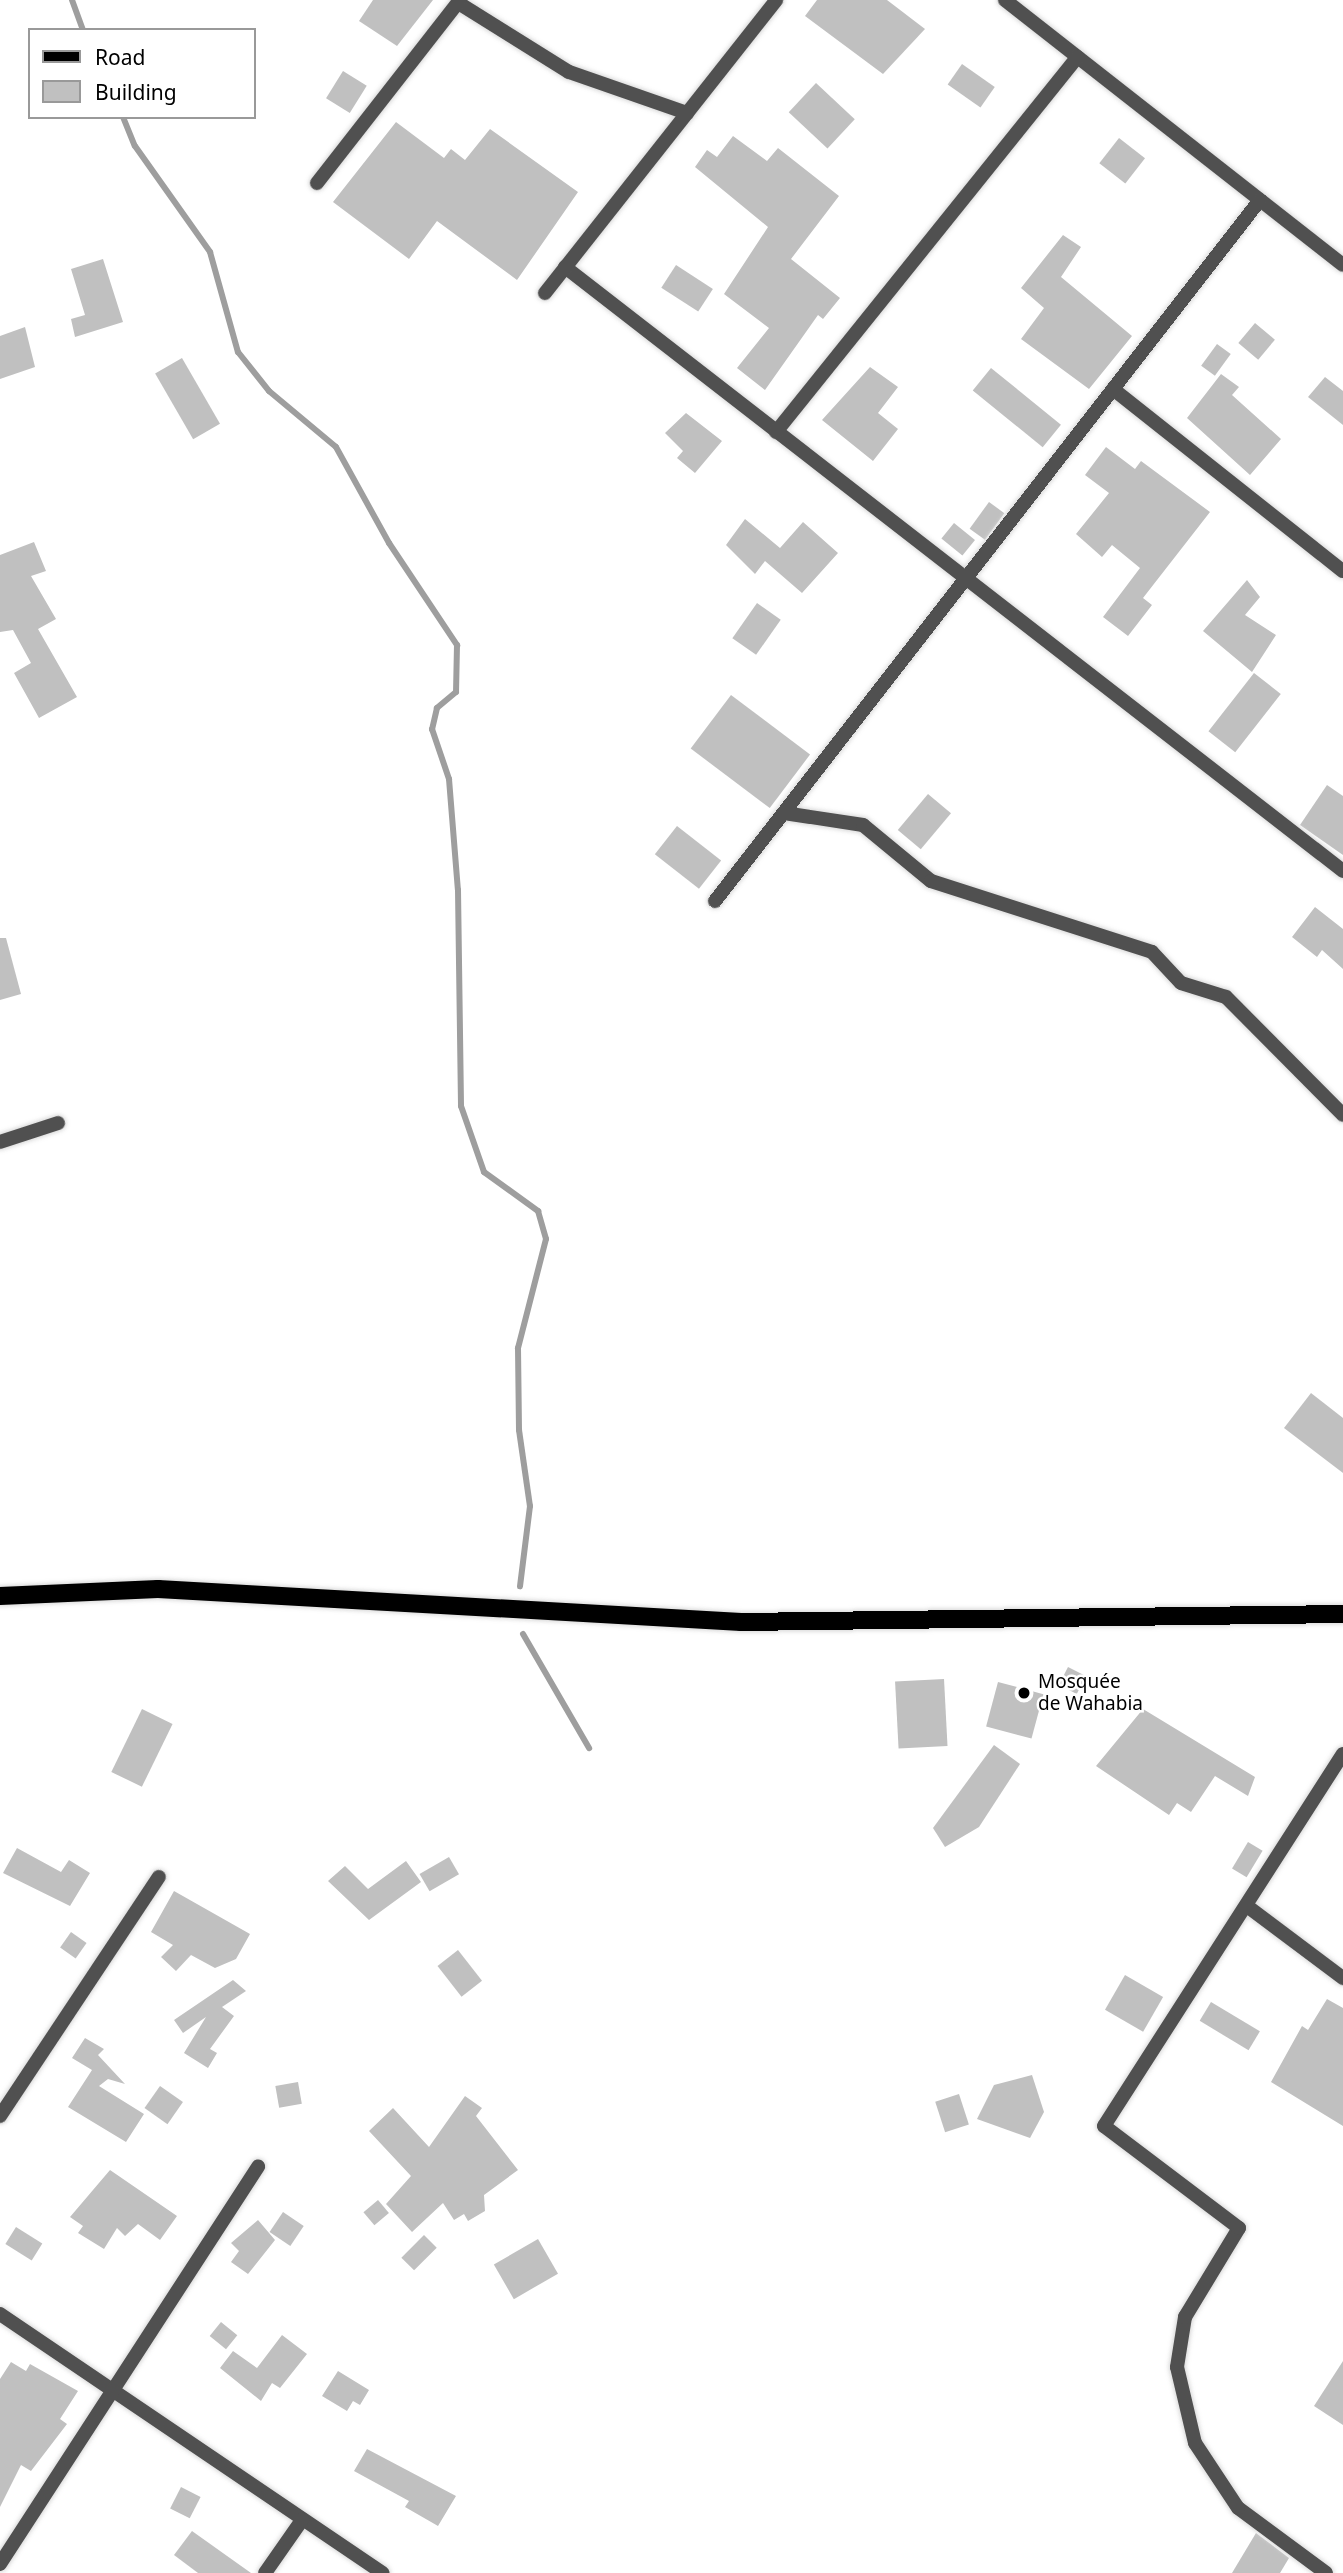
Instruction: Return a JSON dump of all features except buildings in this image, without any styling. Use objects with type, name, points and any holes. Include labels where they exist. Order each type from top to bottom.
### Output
[{"type":"main road","points":[[0,1596],[158,1589],[741,1622],[1343,1614]]},
{"type":"street","points":[[545,293],[776,0]]},
{"type":"street","points":[[1005,0],[1343,265]]},
{"type":"street","points":[[317,183],[460,2],[569,72],[687,113]]},
{"type":"street","points":[[776,432],[1077,57]]},
{"type":"street","points":[[715,901],[1260,200]]},
{"type":"street","points":[[565,267],[1343,871]]},
{"type":"street","points":[[1113,389],[1343,571]]},
{"type":"street","points":[[784,813],[863,825],[931,881],[1152,952],[1181,983],[1226,997],[1343,1115]]},
{"type":"street","points":[[0,1142],[58,1124]]},
{"type":"street","points":[[1326,2573],[1238,2508],[1192,2430],[1177,2367],[1185,2317],[1240,2228],[1104,2126],[1343,1754]]},
{"type":"street","points":[[0,2116],[159,1877]]},
{"type":"street","points":[[1247,1906],[1343,1978]]},
{"type":"street","points":[[0,2564],[116,2392],[258,2166]]},
{"type":"street","points":[[0,2314],[382,2573]]},
{"type":"street","points":[[265,2573],[302,2520]]},
{"type":"waterway","points":[[72,0],[82,28]]},
{"type":"waterway","points":[[124,119],[135,146],[210,252],[238,352],[269,391],[336,447],[389,543],[457,645],[456,692],[437,708],[432,729],[449,779],[458,890],[461,1106],[484,1172],[538,1211],[546,1239],[518,1348],[519,1430],[530,1506],[520,1586]]},
{"type":"waterway","points":[[523,1634],[589,1748]]},
{"type":"place","name":"Mosquée de Wahabia","points":[[1024,1693]]}]
